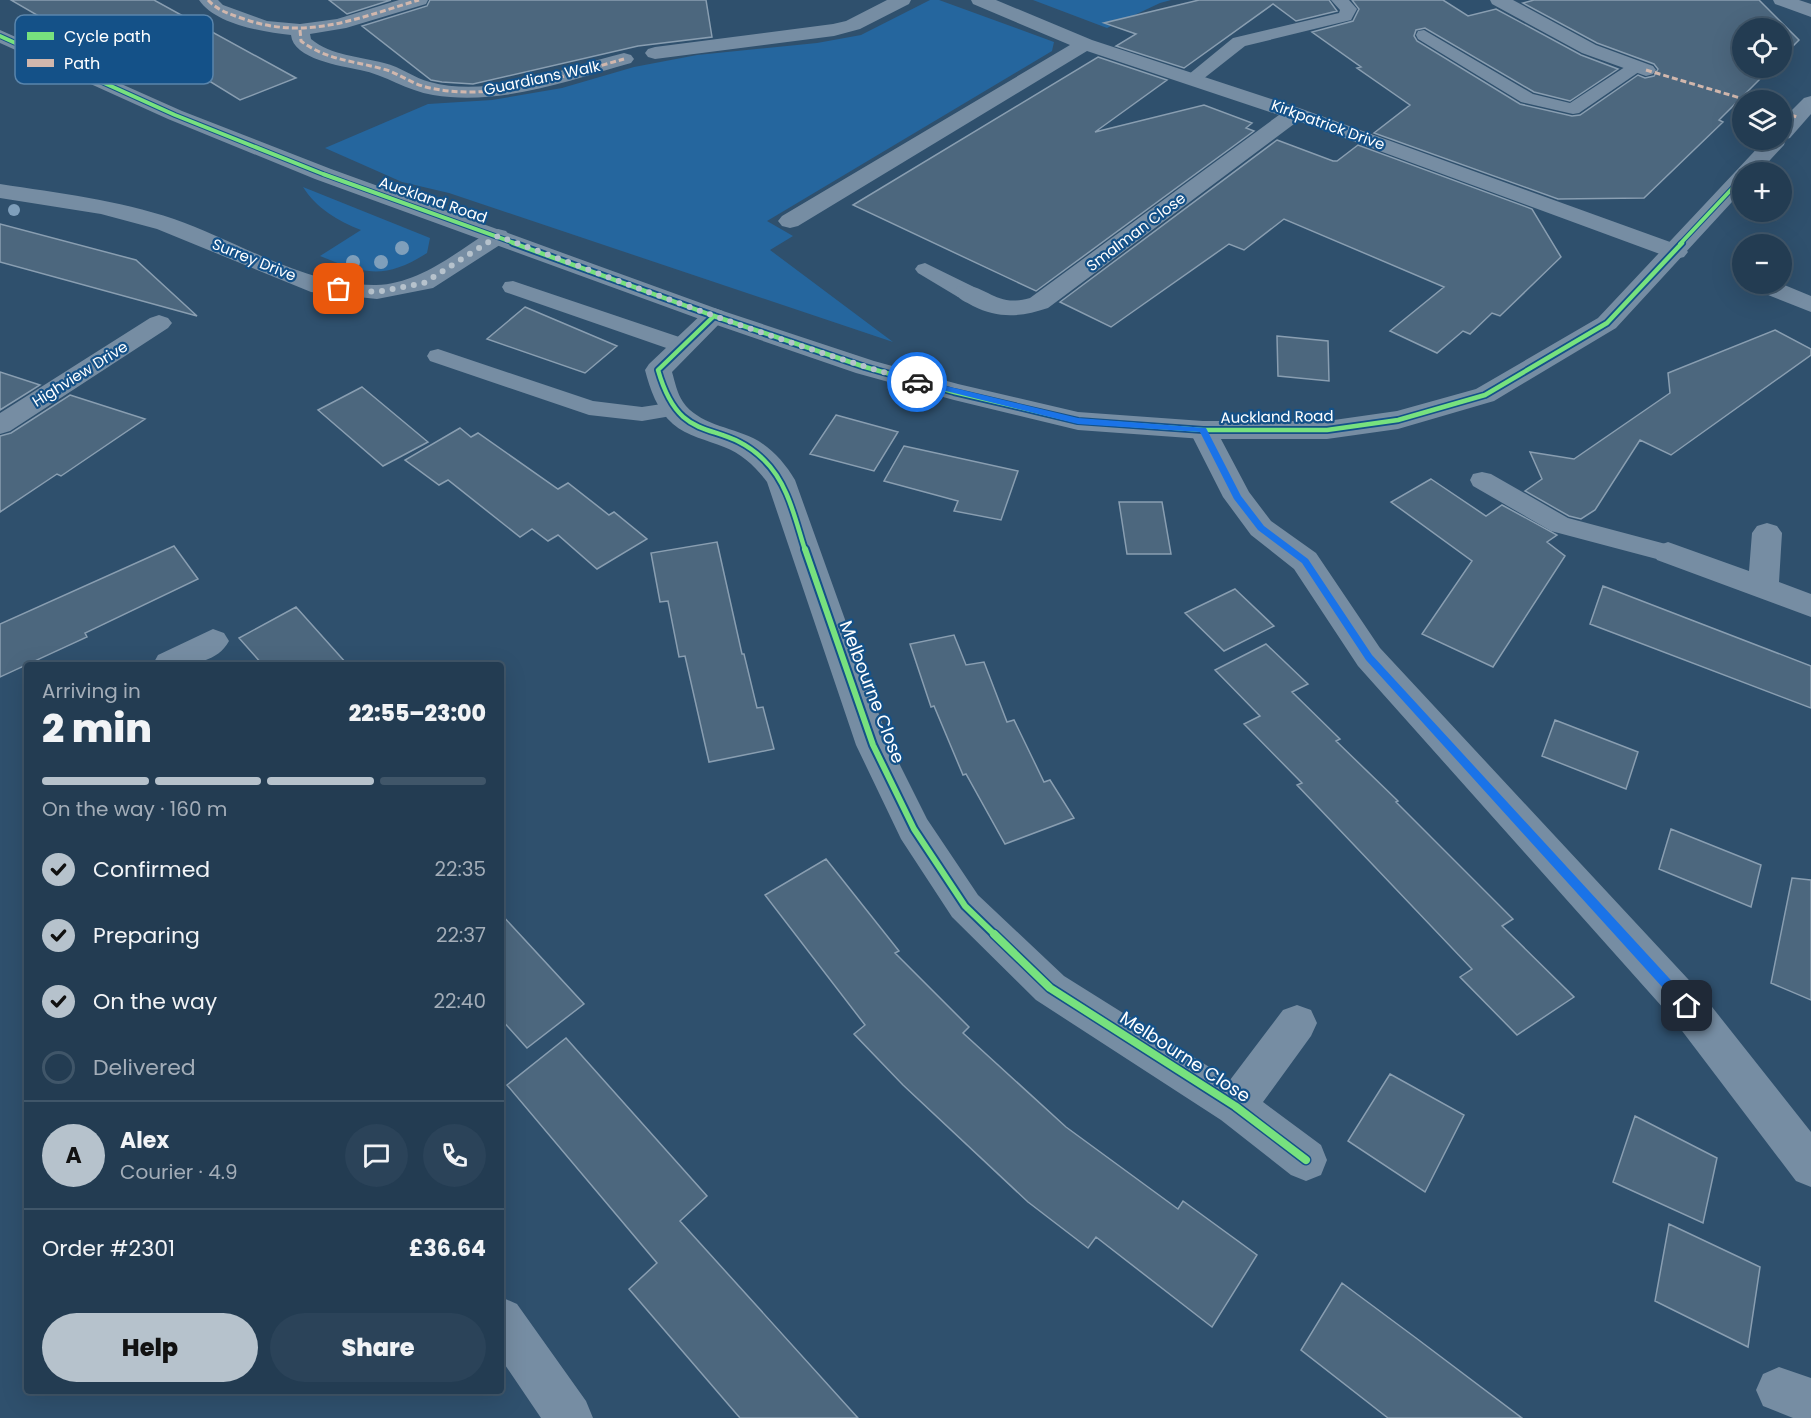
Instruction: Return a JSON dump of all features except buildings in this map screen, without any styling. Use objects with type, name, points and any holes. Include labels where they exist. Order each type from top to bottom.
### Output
[{"type":"street","points":[[208,0],[216,9],[264,26],[300,30],[339,24],[419,0]]},
{"type":"street","points":[[655,53],[834,30],[853,25],[902,0]]},
{"type":"street","name":"Kirkpatrick Drive","points":[[980,0],[1085,44],[1295,113],[1676,252]]},
{"type":"street","points":[[1499,0],[1589,49],[1641,68]]},
{"type":"street","points":[[1782,0],[1811,11]]},
{"type":"street","name":"Guardians Walk","points":[[300,30],[301,41],[328,58],[384,68],[418,85],[467,93],[494,91],[624,59]]},
{"type":"street","name":"Auckland Road","points":[[0,36],[15,43]]},
{"type":"street","points":[[790,221],[1085,44]]},
{"type":"street","name":"Auckland Road","points":[[106,84],[175,115],[323,174],[714,316],[865,367],[954,392],[1067,418],[1203,430],[1327,430],[1398,420],[1485,395],[1607,323],[1676,252],[1732,189]]},
{"type":"street","points":[[1792,122],[1811,102]]},
{"type":"street","name":"Smalman Close","points":[[966,292],[998,309],[1021,310],[1039,303],[1295,113]]},
{"type":"street","points":[[1756,162],[1767,150]]},
{"type":"street","name":"Surrey Drive","points":[[0,191],[104,207],[165,224],[320,287],[377,292],[424,283],[498,236]]},
{"type":"street","points":[[1785,294],[1811,305]]},
{"type":"street","points":[[675,410],[658,370],[714,316]]},
{"type":"street","name":"Highview Drive","points":[[0,425],[159,323]]},
{"type":"street","name":"Melbourne Close","points":[[675,410],[688,422],[745,445],[771,465],[781,480],[873,745],[914,829],[965,906],[1050,988],[1235,1106],[1306,1160]]},
{"type":"street","points":[[1203,430],[1237,497],[1261,528],[1305,561],[1369,657],[1687,1006],[1811,1166]]},
{"type":"street","points":[[1763,589],[1767,534]]},
{"type":"street","points":[[1668,553],[1811,606]]},
{"type":"street","points":[[173,662],[213,641]]},
{"type":"street","points":[[1235,1106],[1296,1023]]},
{"type":"street","points":[[504,1324],[569,1418]]},
{"type":"lane","points":[[1192,79],[1239,42],[1345,16],[1350,9],[1339,0]]},
{"type":"lane","points":[[1424,35],[1527,98],[1573,109],[1641,68]]},
{"type":"lane","points":[[925,269],[966,292]]},
{"type":"lane","points":[[513,287],[683,346]]},
{"type":"lane","points":[[438,356],[589,408],[642,414],[675,410]]},
{"type":"lane","points":[[1482,480],[1560,525],[1668,553]]},
{"type":"shaded area","points":[[930,0],[939,0],[1054,42],[1052,51],[767,221],[793,236],[770,250],[893,342],[449,193],[402,182],[325,148],[428,104],[492,100],[562,88],[634,67],[697,55],[817,43],[861,35]]},
{"type":"shaded area","points":[[1033,0],[1171,0],[1107,28]]},
{"type":"shaded area","points":[[303,187],[430,238],[427,253],[412,262],[386,271],[362,270],[320,256],[361,230],[328,213],[308,195]]},
{"type":"marked path","points":[[208,0],[216,9],[264,26],[300,30],[339,24],[419,0]]},
{"type":"marked path","points":[[300,30],[301,41],[329,57],[388,70],[432,89],[456,92],[505,89],[553,79],[624,59]]},
{"type":"marked path","points":[[1646,70],[1732,96]]},
{"type":"marked path","points":[[1792,115],[1797,117]]},
{"type":"cycle path","points":[[0,36],[15,43]]},
{"type":"cycle path","points":[[106,84],[175,115],[323,174],[714,316],[865,367],[954,392],[1078,421],[1203,430],[1327,430],[1398,420],[1485,395],[1607,323],[1732,189]]},
{"type":"cycle path","points":[[714,316],[658,370],[666,396],[674,409],[689,422],[750,448],[765,460],[781,480],[873,745],[914,829],[965,906],[1050,988],[1235,1106],[1306,1160]]},
{"type":"way so far","points":[[339,289],[377,292],[424,283],[498,236],[714,316],[865,367],[917,382]]},
{"type":"route","points":[[917,382],[1078,421],[1203,430],[1237,497],[1261,528],[1305,561],[1369,657],[1687,1006]]}]
